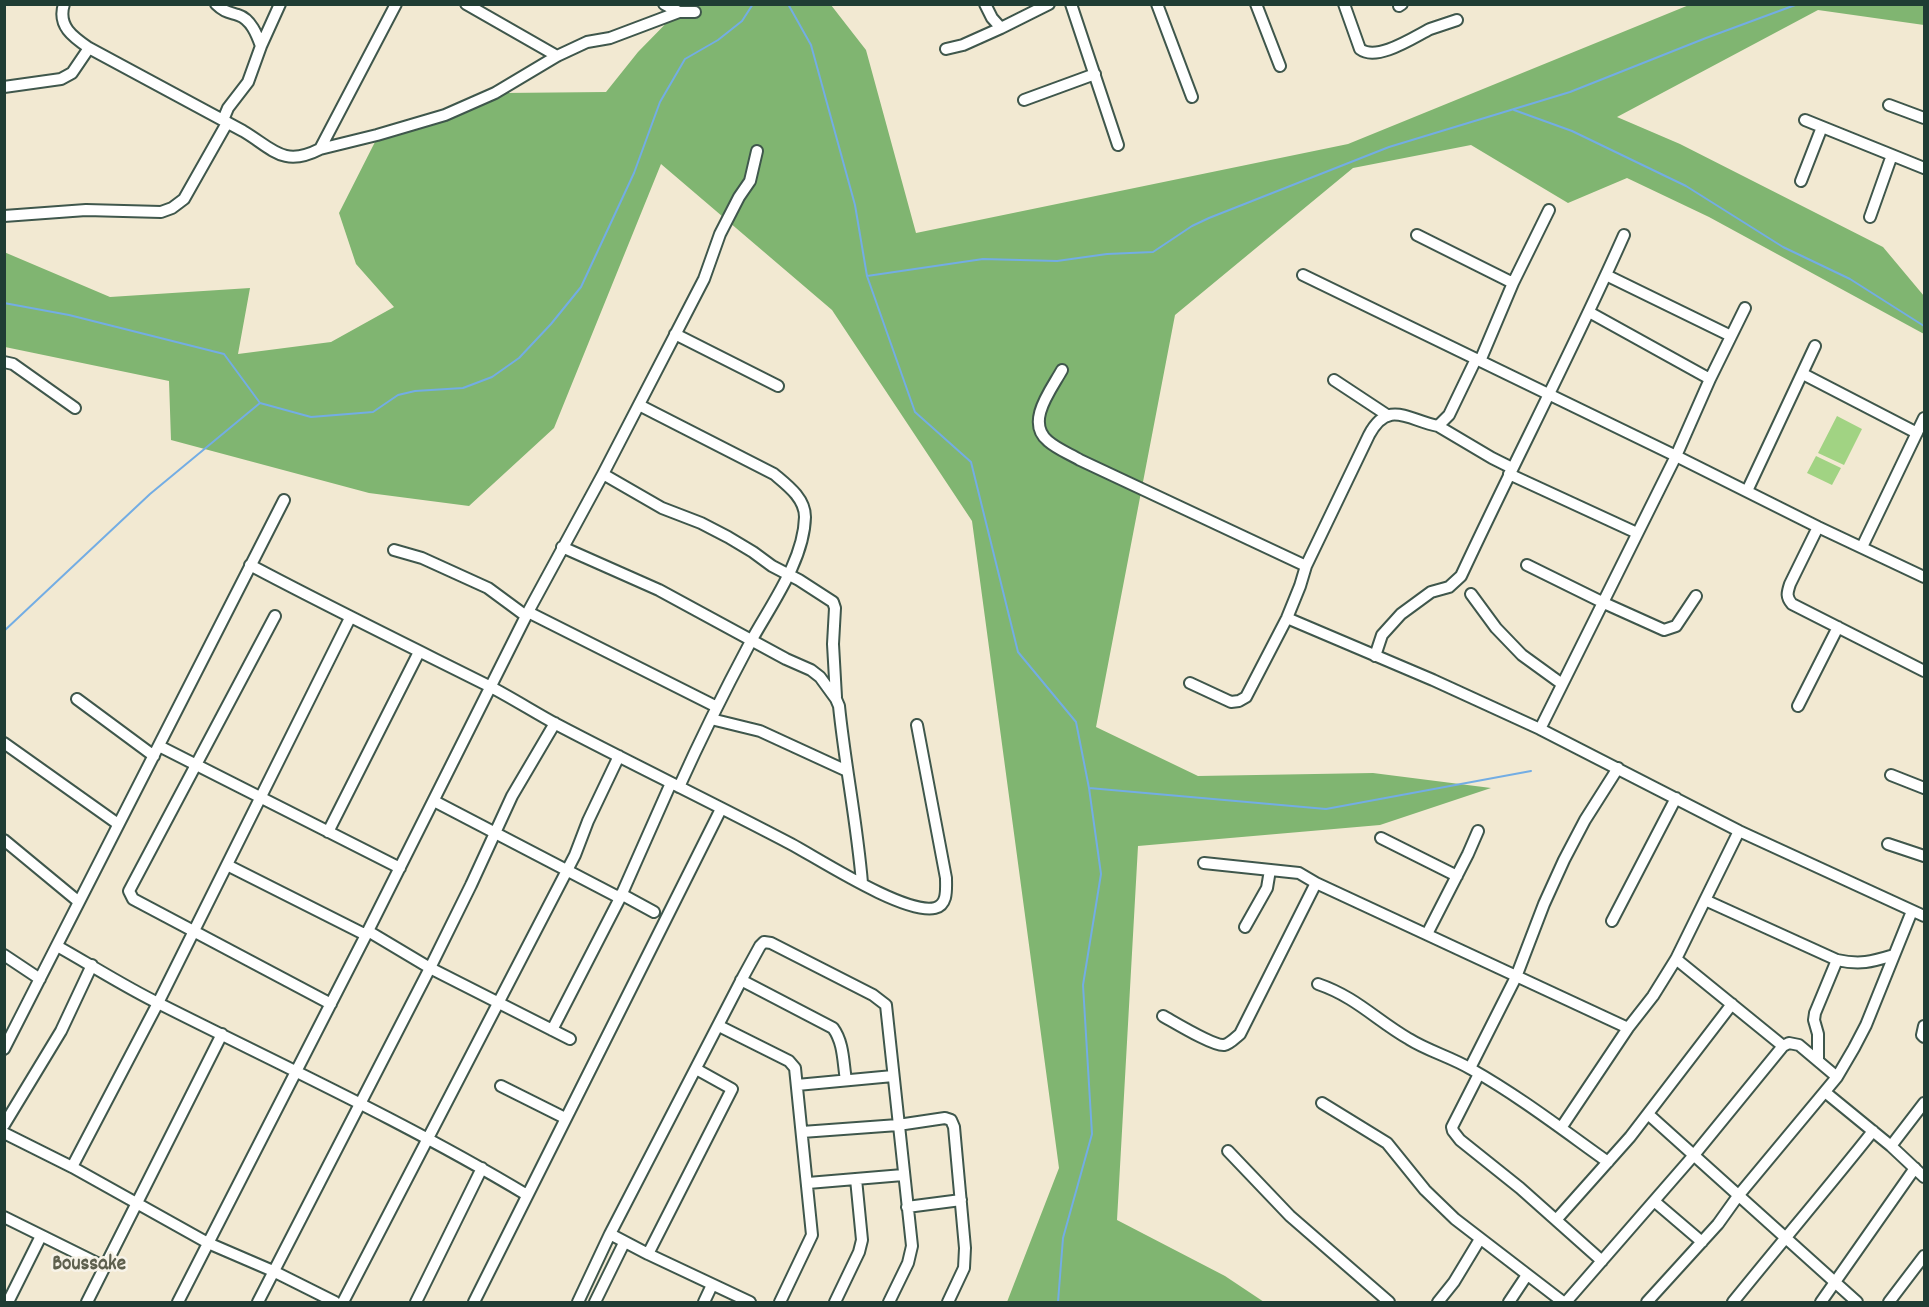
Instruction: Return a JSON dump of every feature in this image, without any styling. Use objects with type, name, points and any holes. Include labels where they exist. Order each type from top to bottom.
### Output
[{"type":"street","points":[[64,4],[63,22],[67,30],[89,48],[256,138],[269,150],[282,156],[297,157],[445,115],[495,93],[557,56],[587,42],[610,38],[679,12],[695,12]]},
{"type":"street","points":[[216,4],[225,12],[245,19],[254,28],[261,46]]},
{"type":"street","points":[[4,216],[86,210],[161,212],[172,208],[184,199],[225,121],[228,108],[248,82],[280,4]]},
{"type":"street","points":[[320,149],[396,4]]},
{"type":"street","points":[[466,4],[557,56]]},
{"type":"street","points":[[664,4],[679,12]]},
{"type":"street","points":[[985,4],[992,18],[1001,28]]},
{"type":"street","points":[[946,49],[963,45],[1049,4]]},
{"type":"street","points":[[1071,4],[1118,145]]},
{"type":"street","points":[[1157,4],[1192,97]]},
{"type":"street","points":[[1256,4],[1280,66]]},
{"type":"street","points":[[1344,4],[1360,49],[1368,54],[1384,52],[1434,28],[1457,20]]},
{"type":"street","points":[[4,87],[61,79],[72,73],[89,48]]},
{"type":"street","points":[[1024,100],[1095,74]]},
{"type":"street","points":[[1889,105],[1924,118]]},
{"type":"street","points":[[1805,120],[1924,168]]},
{"type":"street","points":[[1801,181],[1822,127]]},
{"type":"street","points":[[178,1302],[527,614],[704,279],[720,234],[750,181],[757,151]]},
{"type":"street","points":[[1870,217],[1892,155]]},
{"type":"street","points":[[1438,426],[1449,415],[1478,360],[1549,210]]},
{"type":"street","points":[[1417,235],[1513,283]]},
{"type":"street","points":[[1375,656],[1382,635],[1401,614],[1431,592],[1449,587],[1461,576],[1624,235]]},
{"type":"street","points":[[1303,275],[1924,577]]},
{"type":"street","points":[[1606,275],[1731,336]]},
{"type":"street","points":[[1540,729],[1676,456],[1745,308]]},
{"type":"street","points":[[1589,312],[1710,379]]},
{"type":"street","points":[[675,334],[777,386]]},
{"type":"street","points":[[1747,491],[1815,346]]},
{"type":"street","points":[[4,362],[13,364],[75,408]]},
{"type":"street","points":[[1062,370],[1041,410],[1038,425],[1041,434],[1048,442],[1080,460],[1306,566]]},
{"type":"street","points":[[1803,374],[1917,433]]},
{"type":"street","points":[[1334,380],[1387,415]]},
{"type":"street","points":[[552,1030],[675,785],[788,575],[797,552],[805,518],[803,504],[774,474],[639,405]]},
{"type":"street","points":[[1190,683],[1231,702],[1239,701],[1246,696],[1287,618],[1306,566],[1369,435],[1380,418],[1387,415],[1403,415],[1438,426],[1510,471],[1637,533]]},
{"type":"street","points":[[1862,547],[1924,418]]},
{"type":"street","points":[[603,474],[662,508],[701,523],[728,537],[833,602],[837,699],[855,816],[862,883]]},
{"type":"street","points":[[4,1049],[284,500]]},
{"type":"street","points":[[1818,527],[1790,584],[1787,599],[1792,604],[1924,671]]},
{"type":"street","points":[[562,548],[659,591],[811,670],[820,677],[837,699]]},
{"type":"street","points":[[394,550],[422,558],[488,588],[527,614],[717,707]]},
{"type":"street","points":[[250,565],[350,618],[491,687],[555,723],[792,844],[895,900],[930,909],[937,908],[944,903],[946,878],[917,725]]},
{"type":"street","points":[[1527,565],[1664,630],[1676,626],[1696,596]]},
{"type":"street","points":[[1471,594],[1496,628],[1522,655],[1562,684]]},
{"type":"street","points":[[275,616],[129,891],[133,899],[331,1004]]},
{"type":"street","points":[[72,1167],[158,1003],[350,618]]},
{"type":"street","points":[[1287,618],[1433,680],[1540,729],[1739,831],[1924,916]]},
{"type":"street","points":[[1798,706],[1838,627]]},
{"type":"street","points":[[328,832],[419,652]]},
{"type":"street","points":[[77,699],[157,751],[195,765],[400,868]]},
{"type":"street","points":[[711,719],[760,731],[847,771]]},
{"type":"street","points":[[258,1302],[430,968],[512,796],[555,723]]},
{"type":"street","points":[[4,743],[118,824]]},
{"type":"street","points":[[343,1302],[566,870],[619,756]]},
{"type":"street","points":[[1602,1261],[1520,1188],[1460,1140],[1452,1127],[1564,860],[1585,820],[1618,768]]},
{"type":"street","points":[[1891,775],[1924,788]]},
{"type":"street","points":[[1612,921],[1676,798]]},
{"type":"street","points":[[434,801],[566,870],[654,912]]},
{"type":"street","points":[[474,1302],[721,808]]},
{"type":"street","points":[[1427,934],[1478,831]]},
{"type":"street","points":[[1561,1128],[1628,1028],[1653,996],[1676,959],[1739,831]]},
{"type":"street","points":[[1381,838],[1457,876]]},
{"type":"street","points":[[4,840],[79,902]]},
{"type":"street","points":[[1888,844],[1924,856]]},
{"type":"street","points":[[1204,862],[1299,873],[1316,883],[1628,1028]]},
{"type":"street","points":[[227,865],[367,933],[430,968],[570,1039]]},
{"type":"street","points":[[1245,927],[1267,888],[1270,870]]},
{"type":"street","points":[[1163,1016],[1212,1042],[1222,1045],[1232,1041],[1240,1034],[1316,883]]},
{"type":"street","points":[[1705,900],[1837,960],[1854,964],[1866,963],[1894,955]]},
{"type":"street","points":[[1647,1302],[1718,1224],[1738,1196],[1837,1077],[1866,1025],[1912,911]]},
{"type":"street","points":[[578,1302],[610,1234],[741,980],[764,942],[771,943],[878,998],[886,1005],[912,1246],[908,1263],[889,1302]]},
{"type":"street","points":[[57,946],[158,1003],[360,1104],[482,1168],[527,1195]]},
{"type":"street","points":[[4,955],[40,979]]},
{"type":"street","points":[[1676,959],[1783,1046]]},
{"type":"street","points":[[1818,1061],[1815,1013],[1837,960]]},
{"type":"street","points":[[4,1125],[61,1031],[92,965]]},
{"type":"street","points":[[741,980],[833,1028],[842,1048],[846,1080]]},
{"type":"street","points":[[1318,984],[1348,997],[1411,1040],[1475,1071],[1608,1162]]},
{"type":"street","points":[[1556,1220],[1648,1114],[1732,1005]]},
{"type":"street","points":[[719,1026],[789,1061],[795,1068],[812,1235],[780,1302]]},
{"type":"street","points":[[1924,1026],[1922,1035],[1924,1037]]},
{"type":"street","points":[[87,1302],[222,1034]]},
{"type":"street","points":[[1322,1103],[1387,1143],[1425,1190],[1455,1219],[1564,1302],[1694,1155],[1783,1046],[1790,1043],[1799,1045],[1837,1077]]},
{"type":"street","points":[[648,1254],[732,1089],[696,1069]]},
{"type":"street","points":[[797,1085],[893,1076]]},
{"type":"street","points":[[501,1086],[565,1118]]},
{"type":"street","points":[[1825,1092],[1924,1176]]},
{"type":"street","points":[[1891,1146],[1924,1102]]},
{"type":"street","points":[[1648,1114],[1857,1302]]},
{"type":"street","points":[[802,1132],[898,1125],[945,1118],[951,1120],[954,1127],[965,1248],[964,1268],[948,1302]]},
{"type":"street","points":[[1733,1302],[1873,1131]]},
{"type":"street","points":[[5,1133],[72,1167],[208,1244],[273,1271],[335,1302]]},
{"type":"street","points":[[1228,1151],[1290,1216],[1389,1302]]},
{"type":"street","points":[[416,1302],[482,1168]]},
{"type":"street","points":[[1821,1302],[1915,1168]]},
{"type":"street","points":[[808,1183],[903,1175]]},
{"type":"street","points":[[835,1302],[859,1252],[862,1240],[856,1179]]},
{"type":"street","points":[[907,1207],[961,1200]]},
{"type":"street","points":[[1654,1201],[1702,1242]]},
{"type":"street","points":[[4,1217],[105,1267]]},
{"type":"street","points":[[610,1234],[624,1243],[750,1302]]},
{"type":"street","points":[[8,1302],[41,1236]]},
{"type":"street","points":[[1438,1302],[1457,1278],[1480,1239]]},
{"type":"street","points":[[596,1302],[624,1243]]},
{"type":"street","points":[[1889,1302],[1924,1256]]},
{"type":"street","points":[[1509,1302],[1527,1275]]},
{"type":"street","points":[[704,1302],[712,1285]]},
{"type":"green space","points":[[684,5],[831,5],[866,50],[916,233],[1348,144],[1689,5],[1924,5],[1924,25],[1818,10],[1617,117],[1680,144],[1883,247],[1924,296],[1924,334],[1709,217],[1627,178],[1568,203],[1471,145],[1353,168],[1175,315],[1096,727],[1198,776],[1373,773],[1491,788],[1380,825],[1138,846],[1117,1220],[1225,1276],[1264,1302],[1007,1302],[1059,1168],[972,521],[832,310],[661,164],[554,428],[469,506],[369,493],[171,440],[169,381],[5,347],[4,252],[110,297],[250,288],[238,354],[331,342],[394,307],[356,264],[339,213],[378,136],[502,93],[606,92],[638,52]]},
{"type":"green space","points":[[1837,416],[1862,429],[1844,465],[1818,453]]},
{"type":"green space","points":[[1816,456],[1841,468],[1832,485],[1807,473]]},
{"type":"waterway","points":[[4,303],[69,315],[224,354],[260,403],[311,417],[373,412],[398,395],[415,391],[463,388],[492,377],[519,358],[581,287],[634,173],[660,102],[685,59],[718,40],[742,21],[753,4]]},
{"type":"waterway","points":[[788,4],[811,45],[855,205],[867,276],[915,412],[971,462],[1018,652],[1076,722],[1089,788],[1101,874],[1083,985],[1092,1134],[1063,1238],[1058,1302]]},
{"type":"waterway","points":[[867,276],[983,259],[1057,261],[1107,254],[1153,252],[1192,226],[1209,218],[1389,147],[1570,92],[1798,4]]},
{"type":"waterway","points":[[1514,110],[1572,131],[1686,186],[1783,247],[1850,279],[1924,326]]},
{"type":"waterway","points":[[4,631],[150,494],[260,403]]},
{"type":"waterway","points":[[1089,788],[1326,809],[1531,771]]},
{"type":"district","name":"Boussake","points":[[89,1266]]}]
